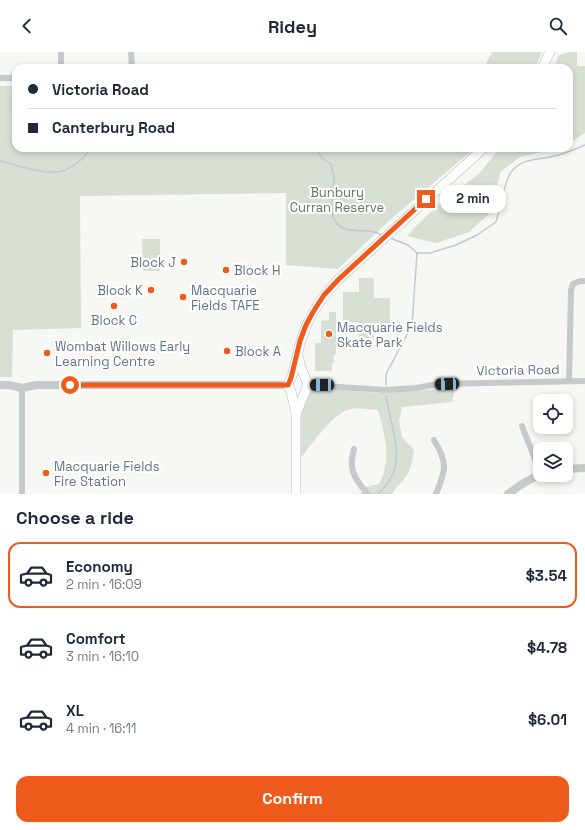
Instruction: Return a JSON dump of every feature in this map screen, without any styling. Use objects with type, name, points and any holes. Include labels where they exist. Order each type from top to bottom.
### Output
[{"type":"main road","points":[[544,64],[550,52]]},
{"type":"main road","points":[[296,494],[296,414],[290,385],[300,341],[313,312],[324,295],[339,279],[480,152]]},
{"type":"main road","points":[[296,414],[303,399],[306,385],[298,353]]},
{"type":"main road","points":[[290,385],[298,375],[306,385]]},
{"type":"main road","points":[[290,385],[297,394],[306,385]]},
{"type":"street","points":[[61,52],[61,64]]},
{"type":"street","points":[[131,52],[132,64]]},
{"type":"street","points":[[0,78],[12,78]]},
{"type":"street","points":[[569,381],[571,290],[573,284],[580,280],[585,281]]},
{"type":"street","name":"Victoria Road","points":[[306,385],[385,390],[416,388],[438,384],[585,381]]},
{"type":"street","points":[[0,385],[10,385],[22,388],[36,385],[290,385]]},
{"type":"street","points":[[22,388],[22,494]]},
{"type":"street","points":[[522,426],[533,455]]},
{"type":"street","points":[[434,440],[445,462],[444,474],[436,494]]},
{"type":"street","points":[[354,449],[351,464],[352,470],[361,487],[368,494]]},
{"type":"street","points":[[573,469],[585,468]]},
{"type":"street","points":[[508,494],[533,477]]},
{"type":"green space","points":[[492,52],[542,52],[537,64],[486,64]]},
{"type":"green space","points":[[568,52],[577,52],[577,66],[585,66],[585,133],[573,140],[573,64],[555,64],[558,56]]},
{"type":"green space","name":"Bunbury Curran Reserve","points":[[0,86],[12,86],[12,152],[470,152],[392,218],[338,269],[286,265],[286,193],[80,196],[81,328],[13,330],[12,377],[0,377]]},
{"type":"green space","points":[[497,152],[543,152],[522,156],[501,171],[490,213],[469,232],[436,243],[407,236],[447,197],[479,174]]},
{"type":"green space","points":[[142,239],[160,239],[160,271],[143,271]]},
{"type":"green space","points":[[359,278],[374,278],[374,298],[390,298],[390,328],[374,328],[374,338],[359,338],[358,322],[343,322],[343,292],[359,292]]},
{"type":"green space","name":"Macquarie Fields Skate Park","points":[[329,312],[336,312],[336,355],[334,355],[332,370],[316,371],[315,343],[321,343],[321,321],[329,320]]},
{"type":"green space","points":[[314,388],[379,393],[455,388],[452,402],[402,407],[399,420],[402,437],[414,450],[409,472],[392,494],[360,494],[366,487],[379,484],[385,466],[385,438],[378,410],[353,408],[343,412],[323,430],[300,459],[299,408]]},
{"type":"waterway","points":[[573,150],[585,145]]},
{"type":"waterway","points":[[0,161],[35,170],[54,172],[62,171],[71,167],[88,152]]},
{"type":"waterway","points":[[318,152],[322,158],[331,164],[334,179],[332,212],[337,224],[346,229],[371,231],[382,235]]},
{"type":"waterway","points":[[390,238],[408,245],[417,253],[430,253],[456,245],[477,235],[496,222],[506,182],[511,172],[515,168],[524,162],[567,152]]},
{"type":"waterway","points":[[386,385],[386,374],[412,325],[417,253]]},
{"type":"waterway","points":[[378,494],[387,484],[392,475],[397,456],[386,397]]},
{"type":"place","name":"Block J","points":[[184,262]]},
{"type":"place","name":"Block H","points":[[226,270]]},
{"type":"place","name":"Block K","points":[[151,290]]},
{"type":"place","name":"Macquarie Fields TAFE","points":[[183,297]]},
{"type":"place","name":"Block C","points":[[114,306]]},
{"type":"place","name":"Macquarie Fields Skate Park","points":[[329,334]]},
{"type":"place","name":"Block A","points":[[227,351]]},
{"type":"place","name":"Wombat Willows Early Learning Centre","points":[[47,353]]},
{"type":"place","name":"Macquarie Fields Fire Station","points":[[46,473]]},
{"type":"route","points":[[70,385],[288,385],[306,325],[324,295],[339,279],[426,199]]}]
